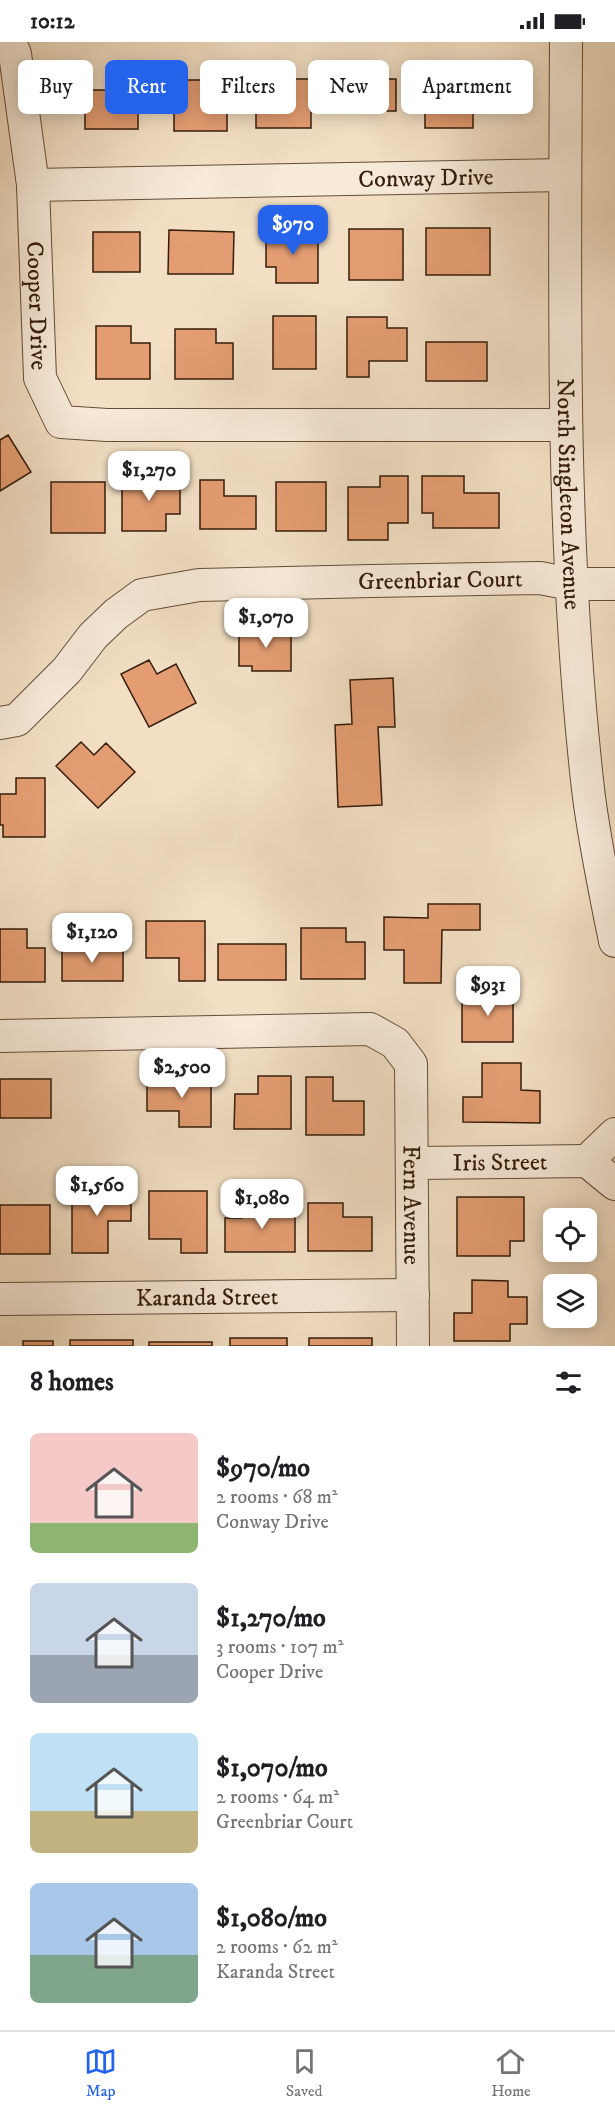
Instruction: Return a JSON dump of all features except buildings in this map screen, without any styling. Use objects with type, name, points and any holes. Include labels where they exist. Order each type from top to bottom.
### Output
[{"type":"street","name":"Cooper Drive","points":[[10,42],[15,54],[33,184],[40,378],[61,422],[107,425],[566,425]]},
{"type":"street","name":"North Singleton Avenue","points":[[566,42],[566,425],[571,584],[589,791],[615,941]]},
{"type":"street","name":"Conway Drive","points":[[33,184],[566,176]]},
{"type":"street","name":"Greenbriar Court","points":[[0,723],[17,720],[67,670],[93,636],[116,614],[142,595],[200,585],[540,578],[571,584],[615,584]]},
{"type":"street","name":"Fern Avenue","points":[[0,1036],[370,1029],[396,1042],[411,1064],[413,1346]]},
{"type":"street","points":[[615,1134],[587,1161],[615,1184]]},
{"type":"street","name":"Iris Street","points":[[413,1163],[587,1161]]},
{"type":"street","name":"Karanda Street","points":[[0,1299],[413,1295]]}]
